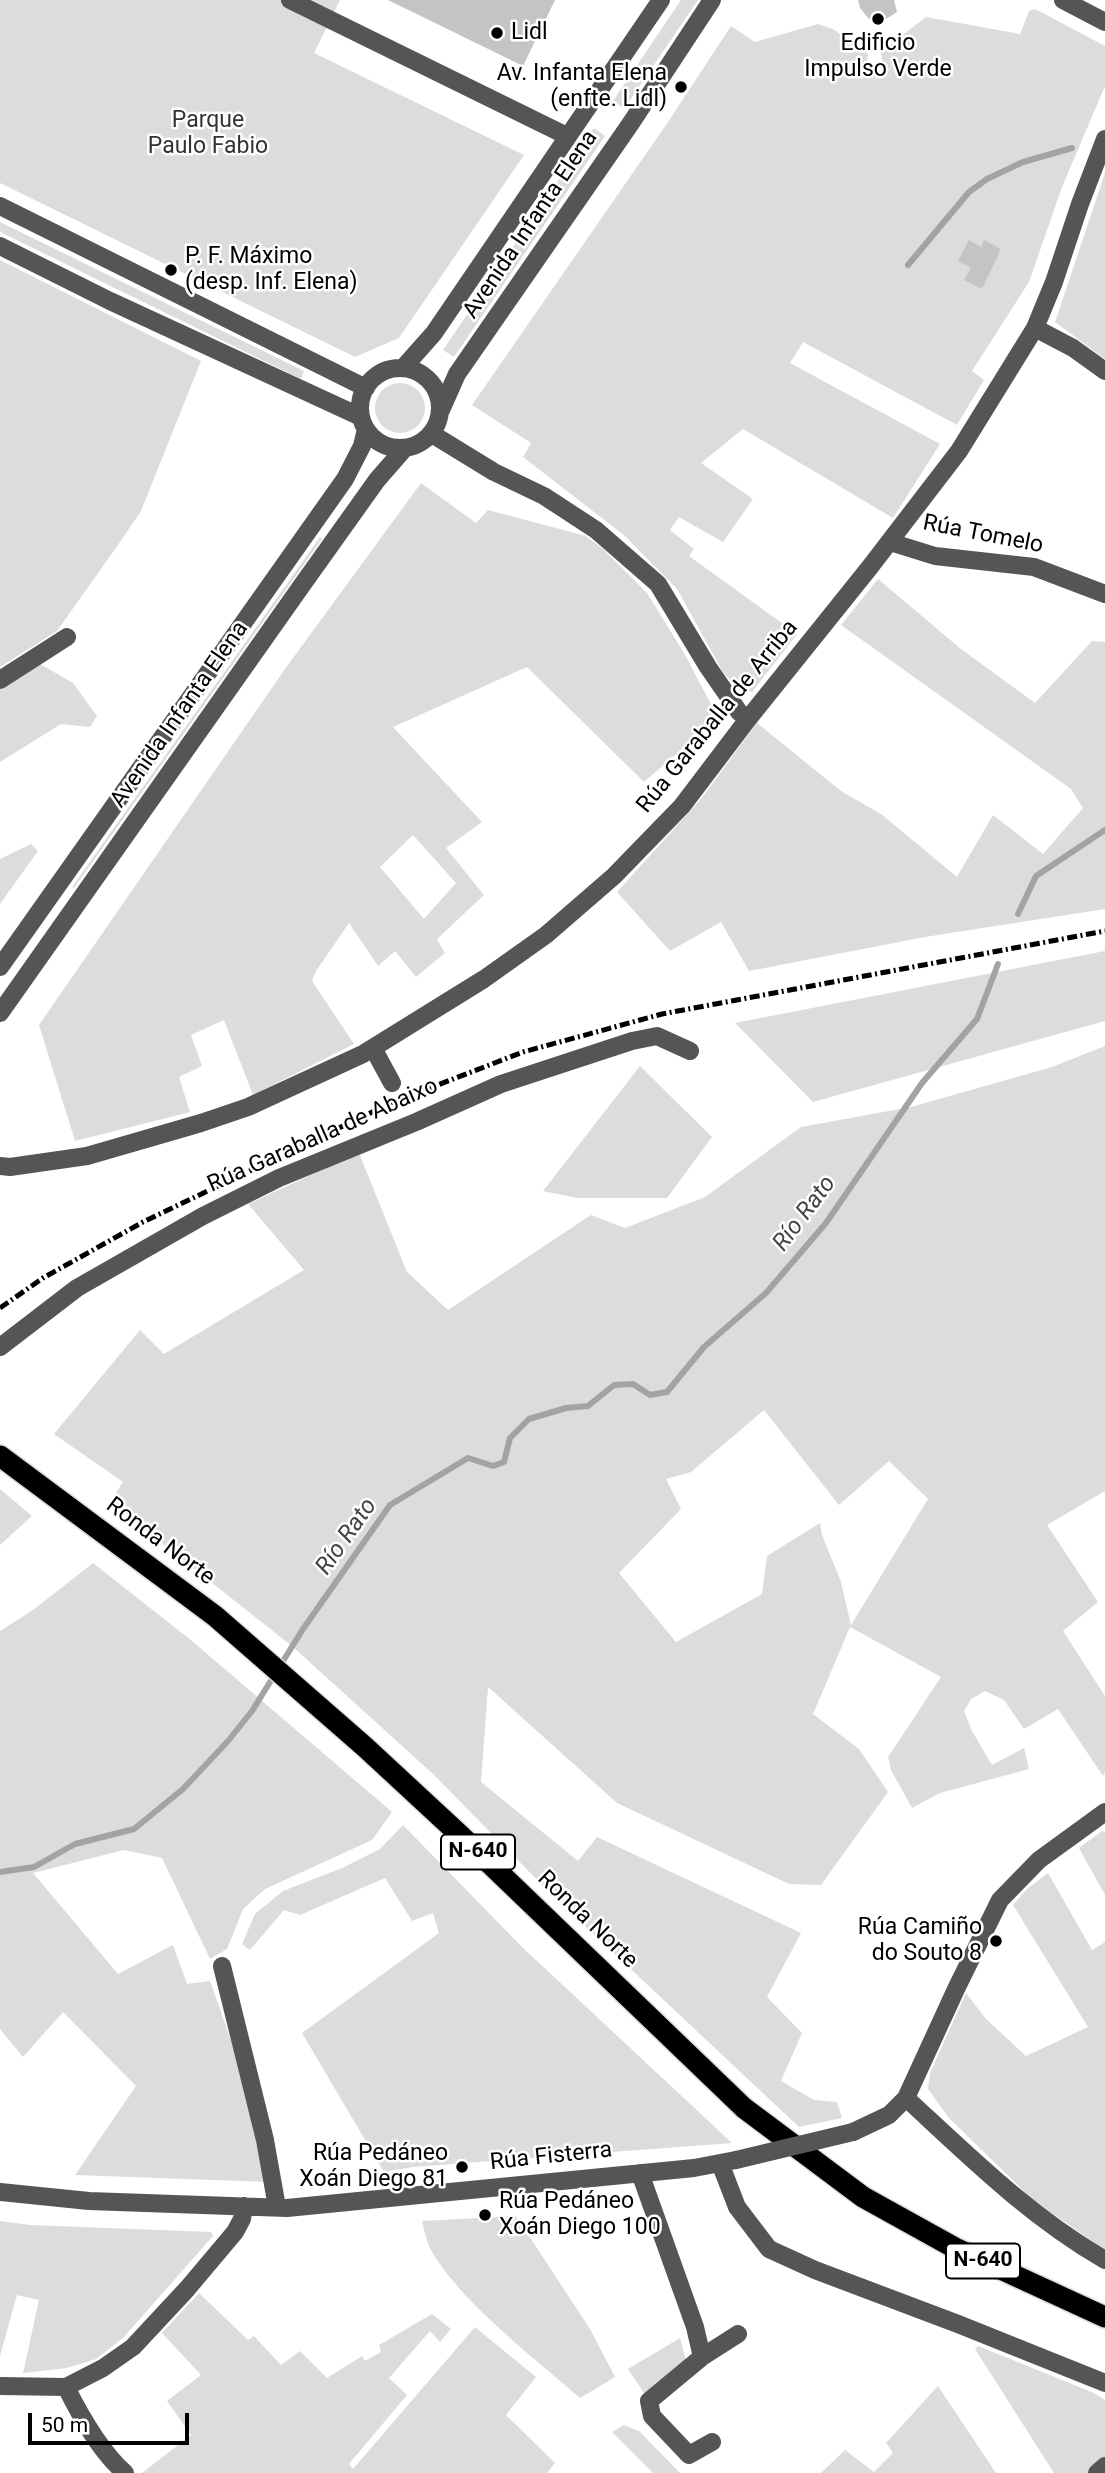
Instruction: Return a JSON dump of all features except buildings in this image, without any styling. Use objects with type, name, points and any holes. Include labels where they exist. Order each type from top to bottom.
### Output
[{"type":"highway","name":"Ronda Norte","points":[[0,1456],[215,1616],[365,1747],[744,2108],[863,2197],[955,2248],[1105,2318]]},
{"type":"street","points":[[290,0],[567,136]]},
{"type":"street","name":"Avenida Infanta Elena","points":[[403,368],[434,333],[661,0]]},
{"type":"street","name":"Avenida Infanta Elena","points":[[441,410],[457,374],[631,123],[712,0]]},
{"type":"street","points":[[1063,0],[1105,22]]},
{"type":"street","name":"Rúa Garaballa de Arriba","points":[[0,1166],[10,1167],[87,1156],[201,1123],[248,1107],[373,1048],[484,979],[546,935],[614,876],[682,806],[959,450],[1035,328],[1105,138]]},
{"type":"street","points":[[0,206],[366,388]]},
{"type":"street","points":[[0,246],[364,423],[382,444],[404,449],[424,441],[436,427],[441,410],[439,398],[426,377],[415,371],[403,368],[381,373],[366,388],[360,405],[364,423]]},
{"type":"street","points":[[1035,328],[1073,348],[1105,371]]},
{"type":"street","name":"Avenida Infanta Elena","points":[[0,967],[345,479],[362,446],[364,423]]},
{"type":"street","points":[[432,434],[494,472],[544,496],[575,516],[596,530],[658,584],[708,667],[739,712],[748,719]]},
{"type":"street","name":"Avenida Infanta Elena","points":[[0,1013],[377,480],[404,449]]},
{"type":"street","name":"Rúa Tomelo","points":[[890,541],[935,556],[1034,567],[1105,594]]},
{"type":"street","points":[[0,680],[67,637]]},
{"type":"street","name":"Rúa Garaballa de Abaixo","points":[[0,1347],[77,1288],[203,1216],[279,1178],[501,1084],[632,1041],[657,1036],[690,1051]]},
{"type":"street","points":[[373,1048],[392,1083]]},
{"type":"street","points":[[1105,1812],[1039,1860],[1000,1900],[906,2098],[991,2178],[1065,2236],[1105,2260]]},
{"type":"street","points":[[222,1966],[265,2140],[277,2207]]},
{"type":"street","name":"Rúa Fisterra","points":[[0,2192],[89,2201],[277,2207],[640,2173],[728,2161],[852,2132],[889,2115],[906,2098]]},
{"type":"street","points":[[728,2161],[737,2207],[769,2249],[815,2270],[1105,2383]]},
{"type":"street","points":[[640,2173],[695,2328],[702,2357]]},
{"type":"street","points":[[0,2386],[66,2387],[103,2368],[133,2347],[235,2232],[242,2219],[244,2206]]},
{"type":"street","points":[[712,2442],[689,2455],[652,2416],[649,2401],[702,2357],[738,2334]]},
{"type":"street","points":[[66,2387],[87,2424],[114,2463],[125,2473]]},
{"type":"street","points":[[1097,2473],[1105,2466]]},
{"type":"green space","name":"Parque Paulo Fabio","points":[[0,0],[340,0],[314,53],[524,155],[399,338],[355,357],[0,183]]},
{"type":"green space","points":[[681,0],[698,0],[624,109],[613,101]]},
{"type":"green space","points":[[1035,9],[1105,46],[1105,86],[1062,187],[1029,282],[972,371],[984,380],[957,425],[803,342],[790,363],[940,444],[893,518],[743,429],[701,463],[753,499],[723,542],[679,517],[670,530],[694,549],[689,556],[797,634],[752,692],[737,686],[724,674],[677,589],[625,536],[523,457],[531,443],[472,405],[668,122],[731,26],[755,42],[818,24],[833,29],[868,54],[865,74],[885,75],[881,52],[926,17],[1020,34],[1029,11]]},
{"type":"green space","points":[[594,128],[605,136],[454,357],[443,350]]},
{"type":"green space","points":[[1105,173],[1105,359],[1055,322]]},
{"type":"green space","points":[[0,222],[304,371],[301,379],[0,232]]},
{"type":"green space","points":[[0,260],[201,361],[141,511],[57,631],[0,667]]},
{"type":"green space","points":[[400,383],[417,391],[425,408],[417,425],[400,433],[383,425],[375,408],[383,391]]},
{"type":"green space","points":[[421,483],[476,523],[488,510],[586,536],[603,549],[647,593],[684,653],[713,708],[712,723],[644,782],[527,667],[393,727],[482,822],[446,848],[484,895],[437,939],[445,953],[416,977],[395,951],[378,966],[349,923],[312,981],[354,1044],[253,1095],[224,1020],[191,1035],[202,1066],[179,1077],[190,1112],[75,1141],[39,1025],[285,669]],"holes":[[[413,835],[456,883],[424,919],[380,867]]]},
{"type":"green space","points":[[320,537],[322,539],[74,888],[72,887]]},
{"type":"green space","points":[[878,579],[961,649],[1035,703],[1092,641],[1105,642],[1105,909],[925,937],[749,971],[721,922],[670,951],[617,892],[701,799],[757,723],[841,791],[881,814],[957,877],[993,815],[1043,854],[1083,808],[1071,789],[841,625]]},
{"type":"green space","points":[[40,664],[73,683],[97,716],[90,727],[61,724],[0,762],[0,689]]},
{"type":"green space","points":[[31,844],[38,851],[0,904],[0,859]]},
{"type":"green space","points":[[1105,951],[1105,1021],[813,1102],[735,1023]]},
{"type":"green space","points":[[1105,1046],[1105,1491],[1047,1525],[1098,1602],[1063,1631],[1105,1696],[1103,1776],[1058,1709],[1024,1729],[1004,1700],[985,1691],[971,1699],[964,1711],[972,1731],[992,1765],[1024,1748],[1029,1769],[940,1793],[912,1808],[891,1770],[888,1757],[941,1677],[850,1627],[813,1714],[859,1749],[888,1792],[821,1885],[789,1884],[617,1803],[488,1687],[481,1782],[578,1861],[597,1837],[801,1933],[767,1997],[802,2033],[781,2081],[814,2100],[837,2102],[842,2118],[799,2127],[555,1898],[433,1774],[293,1647],[110,1502],[123,1482],[54,1434],[140,1330],[164,1354],[304,1270],[248,1204],[359,1153],[407,1272],[448,1310],[591,1215],[625,1228],[705,1197],[801,1127],[911,1107],[1052,1067]],"holes":[[[764,1410],[839,1505],[889,1461],[928,1499],[851,1625],[841,1582],[822,1535],[820,1523],[767,1556],[762,1594],[676,1642],[619,1573],[681,1509],[666,1479],[691,1472]]]},
{"type":"green space","points":[[640,1066],[712,1137],[667,1198],[577,1198],[543,1191]]},
{"type":"green space","points":[[0,1489],[32,1516],[0,1545]]},
{"type":"green space","points":[[93,1563],[192,1641],[392,1812],[372,1840],[265,1889],[243,1909],[227,1949],[210,1959],[162,1858],[124,1850],[33,1873],[118,1974],[173,1945],[187,1984],[210,1981],[232,2043],[269,2182],[75,2175],[136,2086],[63,2012],[23,2057],[0,2029],[0,1631],[33,1610]]},
{"type":"green space","points":[[403,1825],[521,1946],[732,2143],[413,2167],[384,2172],[302,2033],[439,1933],[433,1913],[412,1921],[385,1878],[300,1915],[284,1910],[250,1950],[242,1944],[255,1914],[283,1891],[342,1868],[380,1849]]},
{"type":"green space","points":[[1102,1831],[1105,1832],[1105,1895],[1079,1848]]},
{"type":"green space","points":[[1048,1873],[1092,1950],[1105,1942],[1105,2250],[1032,2199],[949,2118],[928,2089],[930,2073],[966,1993],[986,2019],[1026,2056],[1088,2027],[1013,1905],[1027,1889]]},
{"type":"green space","points":[[516,2216],[590,2329],[615,2377],[580,2398],[498,2327],[457,2286],[429,2246],[422,2221]]},
{"type":"green space","points":[[0,2221],[30,2225],[211,2232],[213,2236],[123,2338],[96,2359],[67,2368],[23,2373],[39,2300],[17,2295],[0,2356]]},
{"type":"green space","points":[[199,2293],[248,2340],[254,2336],[281,2365],[300,2351],[327,2378],[362,2356],[365,2361],[381,2352],[379,2345],[432,2314],[451,2329],[440,2342],[430,2331],[389,2378],[407,2395],[349,2464],[353,2469],[475,2327],[536,2377],[506,2415],[555,2463],[547,2473],[142,2473],[191,2435],[167,2401],[201,2375],[162,2333]]},
{"type":"green space","points":[[680,2338],[686,2361],[646,2396],[628,2369]]},
{"type":"green space","points":[[978,2346],[1094,2393],[1105,2400],[1105,2460],[1088,2473],[1054,2473],[975,2349]]},
{"type":"green space","points":[[938,2386],[996,2473],[821,2473],[845,2450],[874,2472],[893,2453],[886,2443]]},
{"type":"green space","points":[[624,2425],[639,2431],[680,2473],[653,2473],[612,2432]]},
{"type":"waterway","points":[[908,265],[969,192],[987,179],[1023,162],[1072,148]]},
{"type":"waterway","name":"Río Rato","points":[[1018,914],[1036,876],[1105,830]]},
{"type":"waterway","name":"Río Rato","points":[[0,1872],[34,1867],[75,1844],[134,1829],[183,1789],[252,1711],[303,1629],[390,1505],[468,1458],[493,1466],[504,1462],[510,1438],[529,1419],[566,1408],[588,1406],[614,1385],[633,1384],[650,1395],[667,1392],[704,1347],[766,1293],[826,1223],[922,1083],[977,1019],[998,964]]},
{"type":"railway","points":[[0,1308],[43,1278],[143,1222],[391,1103],[523,1052],[662,1014],[1105,931]]},
{"type":"place","name":"Edificio Impulso Verde","points":[[878,19]]},
{"type":"place","name":"Lidl","points":[[497,33]]},
{"type":"place","name":"Av. Infanta Elena (enfte. Lidl)","points":[[681,87]]},
{"type":"place","name":"P. F. Máximo (desp. Inf. Elena)","points":[[171,270]]},
{"type":"place","name":"Rúa Camiño do Souto 8","points":[[996,1941]]},
{"type":"place","name":"Rúa Pedáneo Xoán Diego 81","points":[[462,2167]]},
{"type":"place","name":"Rúa Pedáneo Xoán Diego 100","points":[[485,2215]]}]
